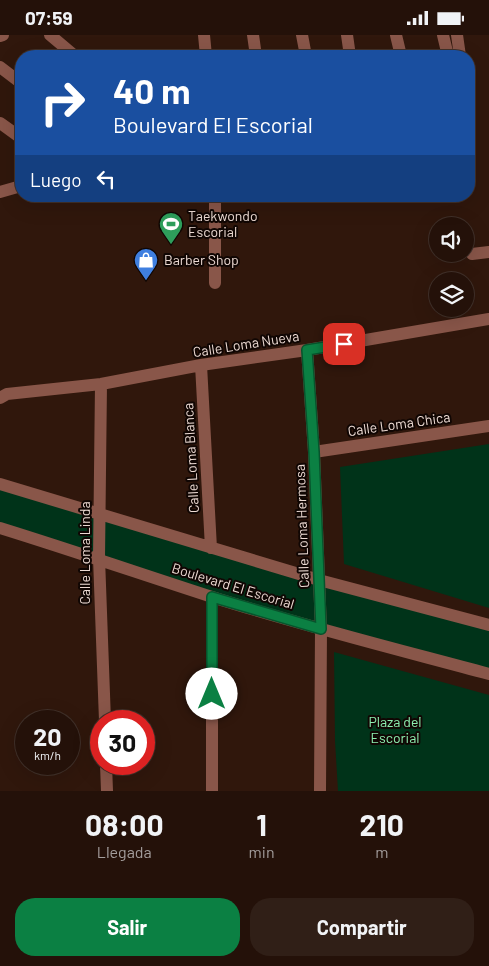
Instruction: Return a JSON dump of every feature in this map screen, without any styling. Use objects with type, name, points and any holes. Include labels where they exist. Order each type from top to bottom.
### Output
[{"type":"street","points":[[50,35],[67,50]]},
{"type":"street","points":[[204,35],[205,50]]},
{"type":"street","points":[[253,35],[255,50]]},
{"type":"street","points":[[302,35],[305,50]]},
{"type":"street","points":[[346,35],[349,50]]},
{"type":"street","points":[[396,35],[400,50]]},
{"type":"street","points":[[443,35],[447,50]]},
{"type":"street","points":[[457,35],[459,50]]},
{"type":"street","points":[[0,67],[15,78]]},
{"type":"street","points":[[0,123],[15,134]]},
{"type":"street","points":[[0,191],[15,187]]},
{"type":"street","points":[[215,202],[215,283]]},
{"type":"street","points":[[474,254],[489,252]]},
{"type":"street","name":"Calle Loma Nueva","points":[[4,396],[101,384],[201,365],[307,350],[489,319]]},
{"type":"street","name":"Calle Loma Hermosa","points":[[307,350],[314,452],[321,629],[320,791]]},
{"type":"street","name":"Calle Loma Blanca","points":[[201,365],[212,548]]},
{"type":"street","name":"Calle Loma Linda","points":[[101,384],[99,558],[104,710]]},
{"type":"street","name":"Calle Loma Chica","points":[[314,452],[489,426]]},
{"type":"street","points":[[0,484],[319,580],[489,625]]},
{"type":"street","name":"Boulevard El Escorial","points":[[0,528],[99,558],[212,597],[321,629],[489,674]]},
{"type":"street","points":[[212,597],[212,791]]},
{"type":"street","points":[[106,775],[107,791]]},
{"type":"green space","points":[[489,444],[489,608],[344,564],[340,467]]},
{"type":"green space","points":[[0,487],[98,517],[98,556],[0,526]]},
{"type":"green space","points":[[101,515],[317,580],[320,628],[100,557]]},
{"type":"green space","points":[[321,581],[489,627],[489,673],[323,628]]},
{"type":"green space","name":"Plaza del Escorial","points":[[334,652],[489,695],[489,791],[338,791],[335,741]]},
{"type":"place","name":"Taekwondo Escorial","points":[[171,245]]},
{"type":"place","name":"Barber Shop","points":[[146,281]]},
{"type":"route","points":[[212,694],[212,597],[321,629],[314,452],[307,350],[344,344]]}]
